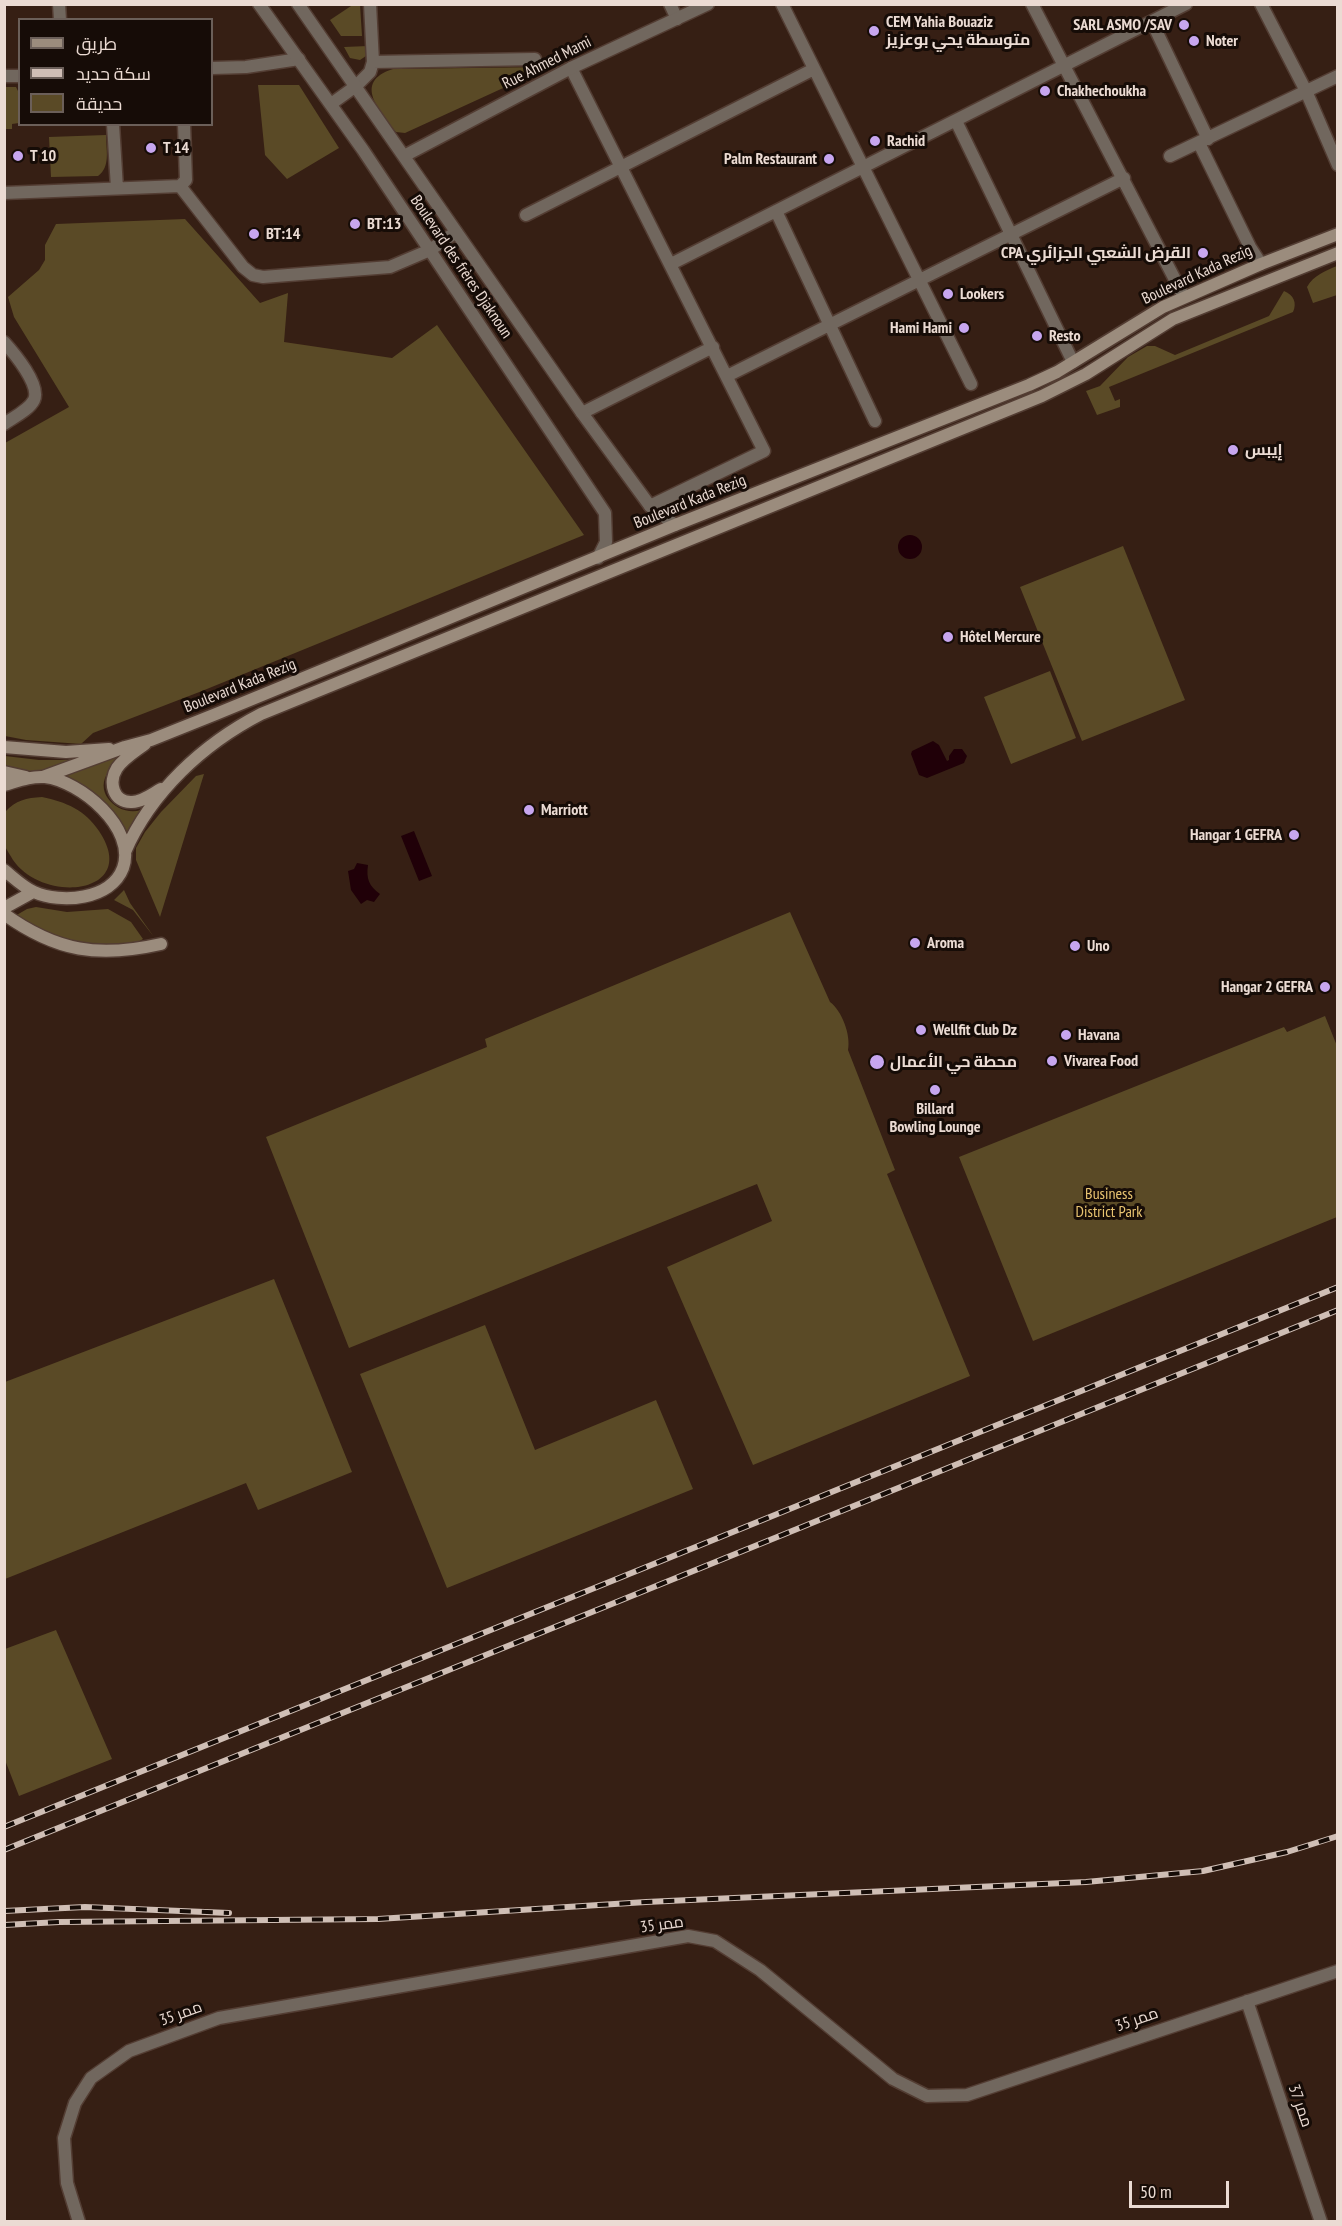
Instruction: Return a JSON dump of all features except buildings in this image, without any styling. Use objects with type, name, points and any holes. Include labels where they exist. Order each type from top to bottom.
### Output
[{"type":"main road","name":"Boulevard Kada Rezig","points":[[43,777],[125,747],[151,740],[675,525],[1029,385],[1073,362],[1150,314],[1261,264],[1338,234]]},
{"type":"main road","name":"Boulevard Kada Rezig","points":[[4,870],[33,892],[48,897],[66,899],[82,897],[104,890],[116,879],[123,868],[125,852],[139,824],[170,783],[220,738],[261,714],[1042,396],[1086,374],[1173,319],[1338,253]]},
{"type":"main road","points":[[151,740],[117,768],[112,778],[112,788],[117,798],[129,803],[140,801],[170,783]]},
{"type":"main road","points":[[4,747],[66,752],[125,747]]},
{"type":"main road","points":[[4,772],[27,777]]},
{"type":"main road","name":"Boulevard Kada Rezig","points":[[4,785],[27,777],[43,777],[68,784],[101,806],[114,824],[125,852]]},
{"type":"main road","points":[[4,909],[33,892]]},
{"type":"main road","points":[[4,914],[42,937],[90,951],[119,951],[161,944]]},
{"type":"street","name":"Boulevard des frères Djaknoun","points":[[259,4],[331,104],[605,513],[606,542],[598,558]]},
{"type":"street","name":"Boulevard des frères Djaknoun","points":[[298,4],[582,413],[650,506],[675,525]]},
{"type":"street","points":[[331,104],[356,86],[370,72],[373,62],[370,4]]},
{"type":"street","points":[[670,4],[677,19]]},
{"type":"street","name":"Rue Ahmed Mami","points":[[404,156],[571,68],[708,4]]},
{"type":"street","points":[[782,4],[972,384]]},
{"type":"street","points":[[1032,4],[1185,297]]},
{"type":"street","points":[[671,264],[1186,4]]},
{"type":"street","points":[[1261,4],[1306,91],[1338,165]]},
{"type":"street","points":[[1152,22],[1250,247],[1261,264]]},
{"type":"street","points":[[213,68],[246,67],[299,59]]},
{"type":"street","points":[[373,62],[535,59]]},
{"type":"street","points":[[571,68],[764,451],[650,506]]},
{"type":"street","points":[[526,215],[814,69]]},
{"type":"street","points":[[1170,156],[1338,76]]},
{"type":"street","points":[[957,121],[1073,362]]},
{"type":"street","points":[[113,126],[117,188]]},
{"type":"street","points":[[4,193],[180,186],[186,180],[184,126]]},
{"type":"street","points":[[727,376],[1124,178]]},
{"type":"street","points":[[180,186],[243,267],[253,275],[263,278],[390,267],[430,250],[456,232]]},
{"type":"street","points":[[776,211],[875,421]]},
{"type":"street","points":[[4,342],[37,391],[34,401],[4,424]]},
{"type":"street","points":[[582,413],[712,347]]},
{"type":"street","name":"ممر 35","points":[[79,2222],[67,2183],[64,2138],[75,2103],[91,2078],[129,2051],[219,2018],[688,1936],[715,1941],[760,1970],[893,2079],[927,2096],[967,2095],[1338,1971]]},
{"type":"street","name":"ممر 37","points":[[1247,2001],[1321,2222]]},
{"type":"green space","points":[[354,4],[360,5],[362,36],[341,36],[330,20]]},
{"type":"green space","points":[[368,46],[366,56],[360,60],[350,58],[344,47]]},
{"type":"green space","points":[[549,67],[405,133],[396,132],[373,98],[374,81],[393,69]]},
{"type":"green space","points":[[258,85],[299,85],[339,148],[287,179],[265,155]]},
{"type":"green space","points":[[4,87],[16,87],[18,123],[12,124],[12,129],[5,129]]},
{"type":"green space","points":[[106,135],[106,163],[98,176],[51,177],[49,137]]},
{"type":"green space","points":[[185,219],[260,303],[288,293],[284,342],[392,358],[437,325],[584,535],[202,691],[93,733],[81,744],[5,736],[5,443],[69,407],[14,317],[8,297],[39,270],[45,260],[45,245],[56,224]]},
{"type":"green space","points":[[1337,266],[1337,295],[1313,303],[1307,287],[1316,276]]},
{"type":"green space","points":[[1284,291],[1294,300],[1293,312],[1109,387],[1115,401],[1120,399],[1120,407],[1097,415],[1086,391],[1100,386],[1128,357],[1147,346],[1155,346],[1175,355],[1269,316]]},
{"type":"green space","points":[[1123,546],[1185,700],[1082,741],[1020,587]]},
{"type":"green space","points":[[1050,671],[1076,738],[1011,764],[984,697]]},
{"type":"green space","points":[[131,752],[109,771],[104,787],[106,795],[117,807],[124,810],[141,810],[127,837],[101,800],[83,787],[60,778]]},
{"type":"green space","points":[[5,756],[39,760],[78,760],[36,774],[5,766]]},
{"type":"green space","points":[[204,774],[160,917],[136,860],[136,848],[161,812],[196,776]]},
{"type":"green space","points":[[42,797],[59,801],[81,812],[99,831],[109,852],[108,868],[98,880],[83,886],[65,887],[45,883],[27,874],[13,860],[4,844],[5,812],[22,800]]},
{"type":"green space","points":[[124,890],[130,903],[154,937],[133,910],[114,900]]},
{"type":"green space","points":[[36,907],[67,912],[108,909],[131,922],[143,939],[131,946],[100,948],[54,937],[15,916]]},
{"type":"green space","points":[[790,912],[830,1002],[845,1024],[848,1050],[895,1170],[887,1174],[970,1376],[753,1465],[667,1267],[772,1221],[757,1184],[349,1348],[266,1137],[487,1047],[485,1039]]},
{"type":"green space","name":"Business District Park","points":[[1325,1016],[1337,1046],[1337,1217],[1033,1341],[959,1157],[1284,1027],[1287,1032]]},
{"type":"green space","points":[[274,1279],[352,1472],[258,1510],[246,1483],[5,1579],[5,1382]]},
{"type":"green space","points":[[485,1325],[535,1450],[656,1400],[693,1489],[447,1588],[360,1374]]},
{"type":"green space","points":[[56,1630],[112,1759],[19,1796],[5,1760],[5,1649]]},
{"type":"shaded area","points":[[910,535],[915,536],[921,542],[921,552],[915,558],[910,559],[905,558],[899,552],[898,547],[899,542],[905,536]]},
{"type":"shaded area","points":[[933,741],[939,745],[947,761],[954,749],[962,749],[967,756],[964,763],[927,778],[919,775],[912,751]]},
{"type":"shaded area","points":[[414,831],[432,876],[419,881],[401,836]]},
{"type":"shaded area","points":[[357,863],[368,865],[369,882],[380,894],[374,902],[367,900],[361,904],[351,890],[348,871],[354,869]]},
{"type":"railway","points":[[4,1827],[1338,1287]]},
{"type":"railway","points":[[4,1850],[1338,1310]]},
{"type":"railway","points":[[4,1925],[59,1922],[378,1919],[646,1902],[1086,1882],[1203,1871],[1287,1852],[1338,1836]]},
{"type":"railway","points":[[4,1911],[85,1907],[229,1913]]},
{"type":"place","name":"SARL ASMO /SAV","points":[[1184,25]]},
{"type":"place","name":"CEM Yahia Bouaziz متوسطة يحي بوعزيز","points":[[874,31]]},
{"type":"place","name":"Noter","points":[[1194,41]]},
{"type":"place","name":"Chakhechoukha","points":[[1045,91]]},
{"type":"place","name":"Rachid","points":[[875,141]]},
{"type":"place","name":"T 14","points":[[151,148]]},
{"type":"place","name":"T 10","points":[[18,156]]},
{"type":"place","name":"Palm Restaurant","points":[[829,159]]},
{"type":"place","name":"BT:13","points":[[355,224]]},
{"type":"place","name":"BT:14","points":[[254,234]]},
{"type":"place","name":"CPA القرض الشعبي الجزائري","points":[[1203,253]]},
{"type":"place","name":"Lookers","points":[[948,294]]},
{"type":"place","name":"Hami Hami","points":[[964,328]]},
{"type":"place","name":"Resto","points":[[1037,336]]},
{"type":"place","name":"إيبس","points":[[1233,450]]},
{"type":"place","name":"Hôtel Mercure","points":[[948,637]]},
{"type":"place","name":"Marriott","points":[[529,810]]},
{"type":"place","name":"Hangar 1 GEFRA","points":[[1294,835]]},
{"type":"place","name":"Aroma","points":[[915,943]]},
{"type":"place","name":"Uno","points":[[1075,946]]},
{"type":"place","name":"Hangar 2 GEFRA","points":[[1325,987]]},
{"type":"place","name":"Wellfit Club Dz","points":[[921,1030]]},
{"type":"place","name":"Havana","points":[[1066,1035]]},
{"type":"place","name":"Vivarea Food","points":[[1052,1061]]},
{"type":"place","name":"محطة حي الأعمال","points":[[877,1062]]},
{"type":"place","name":"Billard Bowling Lounge","points":[[935,1090]]}]
